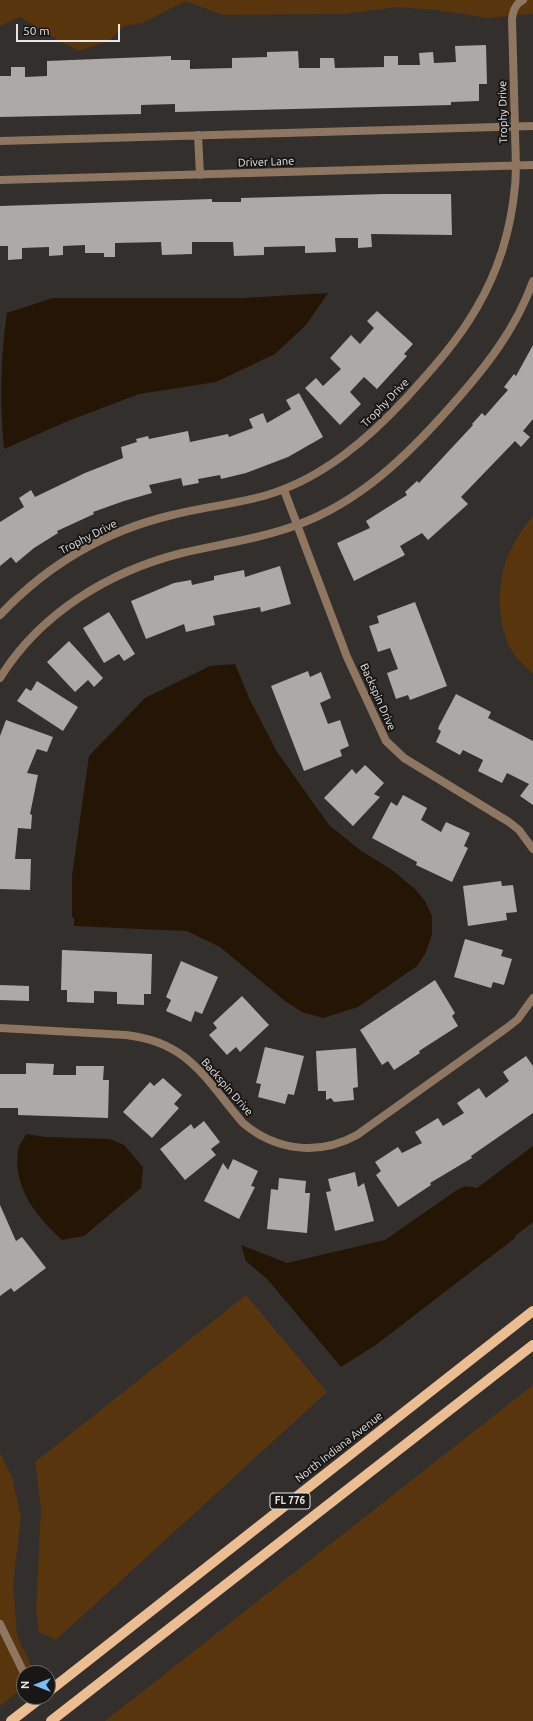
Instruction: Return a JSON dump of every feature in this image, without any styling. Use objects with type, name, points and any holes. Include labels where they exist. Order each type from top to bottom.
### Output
[{"type":"main road","name":"North Indiana Avenue","points":[[56,1686],[533,1311]]},
{"type":"main road","name":"FL 776","points":[[51,1721],[533,1345]]},
{"type":"main road","points":[[11,1721],[30,1705]]},
{"type":"street","name":"Trophy Drive","points":[[0,615],[25,590],[55,567],[84,548],[115,534],[161,518],[243,502],[284,490],[328,466],[365,439],[395,410],[457,339],[477,308],[501,253],[512,209],[516,166],[512,19],[514,9],[518,2],[523,0]]},
{"type":"street","points":[[0,140],[533,126]]},
{"type":"street","points":[[198,135],[200,175]]},
{"type":"street","name":"Driver Lane","points":[[0,180],[533,165]]},
{"type":"street","points":[[0,678],[16,656],[43,627],[75,601],[115,577],[160,559],[248,540],[297,525],[332,509],[361,492],[415,446],[486,365],[513,324],[533,281]]},
{"type":"street","name":"Backspin Drive","points":[[284,490],[347,657],[386,741],[404,758],[509,822],[526,838],[533,849]]},
{"type":"street","name":"Backspin Drive","points":[[0,1028],[126,1035],[145,1037],[162,1042],[186,1058],[243,1123],[251,1130],[272,1142],[300,1148],[312,1148],[334,1145],[357,1135],[508,1027],[518,1019],[533,998]]},
{"type":"street","points":[[0,1624],[20,1665]]},
{"type":"shaded area","points":[[0,0],[533,0],[533,14],[487,18],[436,10],[396,7],[345,14],[223,15],[185,1],[143,23],[124,26],[110,40],[79,51],[20,17],[0,26]]},
{"type":"shaded area","points":[[328,293],[306,325],[275,354],[216,382],[139,394],[68,421],[4,449],[1,381],[7,313],[53,298],[243,298]]},
{"type":"shaded area","points":[[533,516],[533,674],[516,657],[509,645],[500,612],[500,588],[504,567],[509,553],[524,527]]},
{"type":"shaded area","points":[[235,664],[250,700],[277,752],[329,825],[360,850],[392,870],[415,889],[425,901],[432,916],[432,935],[425,954],[417,966],[358,1007],[323,1018],[302,1012],[285,1001],[220,947],[187,931],[74,926],[74,918],[72,917],[72,876],[89,756],[145,698],[210,666]]},
{"type":"shaded area","points":[[26,1134],[45,1137],[110,1139],[124,1145],[143,1167],[141,1188],[84,1236],[62,1240],[35,1211],[23,1189],[17,1164],[19,1146]]},
{"type":"shaded area","points":[[533,1146],[533,1222],[515,1236],[515,1238],[377,1344],[341,1367],[268,1280],[246,1261],[241,1245],[287,1263],[385,1240],[457,1190],[466,1186],[477,1188]]},
{"type":"shaded area","points":[[246,1295],[327,1392],[56,1640],[39,1632],[36,1610],[41,1508],[35,1462]]},
{"type":"shaded area","points":[[533,1385],[533,1721],[105,1721]]},
{"type":"shaded area","points":[[0,1453],[12,1477],[21,1518],[13,1584],[17,1636],[31,1665],[16,1665],[16,1693],[0,1706]]},
{"type":"building","points":[[486,45],[487,84],[479,84],[479,101],[451,102],[451,105],[175,112],[175,104],[141,105],[141,114],[0,117],[0,76],[11,76],[11,67],[25,67],[25,77],[47,76],[47,61],[171,56],[171,60],[190,60],[190,69],[232,68],[232,58],[267,57],[267,52],[298,51],[299,68],[320,68],[320,58],[334,58],[335,68],[384,67],[384,56],[398,56],[398,65],[420,65],[419,53],[433,52],[434,63],[456,62],[455,46]]},
{"type":"building","points":[[384,194],[451,194],[452,235],[371,234],[372,247],[358,248],[358,238],[335,238],[336,252],[305,253],[305,246],[264,247],[264,255],[234,256],[233,242],[192,242],[192,254],[162,255],[161,242],[115,243],[115,257],[104,257],[104,253],[85,253],[85,245],[63,246],[63,255],[49,256],[49,247],[22,248],[22,259],[8,260],[8,246],[0,246],[0,206],[212,199],[212,202],[241,202],[241,198]]},
{"type":"building","points":[[377,311],[413,344],[404,354],[407,356],[377,389],[364,377],[350,392],[361,404],[340,425],[305,388],[316,378],[323,386],[341,369],[330,358],[351,335],[360,344],[374,328],[367,321]]},
{"type":"building","points":[[533,345],[533,419],[523,431],[530,437],[521,447],[515,441],[461,497],[468,504],[428,540],[422,533],[400,546],[405,555],[354,581],[337,543],[370,528],[366,521],[407,495],[405,492],[417,481],[419,483],[473,425],[472,424],[482,413],[485,416],[508,390],[504,387],[514,374],[516,376]]},
{"type":"building","points":[[299,393],[323,437],[288,457],[246,473],[221,479],[220,475],[198,479],[199,483],[183,486],[181,478],[149,485],[152,493],[93,512],[94,514],[57,531],[58,533],[34,548],[16,563],[11,557],[0,566],[0,522],[24,507],[19,498],[31,490],[35,497],[85,473],[123,458],[121,447],[137,442],[136,439],[148,436],[149,439],[188,431],[190,442],[228,434],[229,437],[253,428],[249,419],[263,413],[267,423],[291,409],[286,400]]},
{"type":"building","points":[[280,566],[291,604],[261,612],[260,607],[213,616],[215,625],[186,632],[184,624],[146,639],[131,601],[174,583],[191,580],[192,585],[214,580],[214,576],[244,570],[245,577]]},
{"type":"building","points":[[415,602],[447,686],[410,700],[408,695],[396,699],[387,673],[398,669],[390,648],[378,652],[369,626],[379,623],[377,616]]},
{"type":"building","points":[[109,612],[135,654],[124,661],[119,654],[104,663],[83,628]]},
{"type":"building","points":[[69,641],[103,678],[94,687],[88,680],[75,692],[47,662]]},
{"type":"building","points":[[308,671],[310,677],[321,672],[331,698],[320,703],[328,724],[340,720],[349,746],[340,750],[342,756],[304,771],[271,686]]},
{"type":"building","points":[[37,681],[78,707],[63,731],[17,701],[26,688],[31,691]]},
{"type":"building","points":[[456,694],[491,712],[488,718],[533,741],[533,805],[520,796],[529,784],[507,773],[502,783],[478,771],[483,760],[463,750],[460,755],[436,742],[441,731],[438,729],[439,726]]},
{"type":"building","points":[[6,720],[53,737],[47,752],[37,749],[27,773],[38,775],[30,814],[32,815],[31,829],[18,828],[15,859],[31,859],[30,890],[0,889],[0,736]]},
{"type":"building","points":[[365,765],[384,783],[374,794],[380,797],[353,826],[324,798],[352,769],[356,774]]},
{"type":"building","points":[[403,795],[427,808],[421,820],[441,832],[446,822],[470,833],[464,846],[468,848],[452,882],[416,865],[417,862],[372,838],[391,802],[397,806]]},
{"type":"building","points":[[501,881],[502,886],[513,885],[517,912],[506,913],[507,920],[468,926],[463,886]]},
{"type":"building","points":[[465,939],[503,950],[501,956],[512,959],[504,985],[493,982],[491,988],[454,977]]},
{"type":"building","points":[[62,950],[152,954],[151,994],[144,994],[144,1005],[117,1004],[117,992],[94,991],[94,1003],[67,1002],[67,990],[61,990]]},
{"type":"building","points":[[181,961],[218,977],[202,1014],[195,1011],[191,1022],[166,1011],[171,1000],[166,997]]},
{"type":"building","points":[[435,980],[455,1013],[452,1016],[458,1026],[419,1051],[420,1053],[394,1070],[388,1061],[382,1065],[360,1030]]},
{"type":"building","points":[[0,985],[29,986],[29,1001],[0,1000]]},
{"type":"building","points":[[242,996],[269,1025],[240,1052],[236,1047],[227,1055],[209,1035],[217,1028],[213,1023]]},
{"type":"building","points":[[265,1047],[304,1056],[294,1095],[288,1094],[285,1104],[258,1097],[261,1084],[256,1083]]},
{"type":"building","points":[[356,1048],[358,1087],[353,1088],[354,1100],[334,1102],[331,1098],[326,1100],[326,1091],[318,1091],[316,1051]]},
{"type":"building","points":[[526,1056],[533,1066],[533,1113],[471,1156],[472,1158],[430,1183],[431,1185],[398,1207],[376,1175],[381,1171],[375,1162],[398,1147],[402,1153],[422,1143],[415,1132],[438,1118],[443,1126],[464,1113],[457,1103],[479,1088],[486,1098],[509,1081],[503,1072]]},
{"type":"building","points":[[26,1063],[54,1064],[53,1075],[76,1075],[76,1066],[104,1066],[103,1080],[109,1080],[108,1118],[18,1115],[18,1108],[0,1108],[0,1074],[26,1074]]},
{"type":"building","points":[[163,1078],[182,1095],[174,1104],[179,1108],[152,1138],[123,1112],[150,1082],[154,1086]]},
{"type":"building","points":[[204,1121],[220,1142],[211,1149],[216,1155],[185,1180],[160,1149],[191,1124],[194,1129]]},
{"type":"building","points":[[233,1159],[258,1171],[251,1186],[255,1187],[239,1219],[204,1201],[223,1163],[228,1170]]},
{"type":"building","points":[[355,1172],[358,1187],[364,1183],[374,1221],[335,1231],[326,1192],[331,1191],[328,1179]]},
{"type":"building","points":[[279,1178],[306,1181],[305,1193],[310,1193],[307,1233],[267,1229],[271,1189],[278,1190]]},
{"type":"building","points":[[0,1205],[16,1241],[22,1237],[46,1268],[14,1292],[11,1288],[0,1296]]}]
